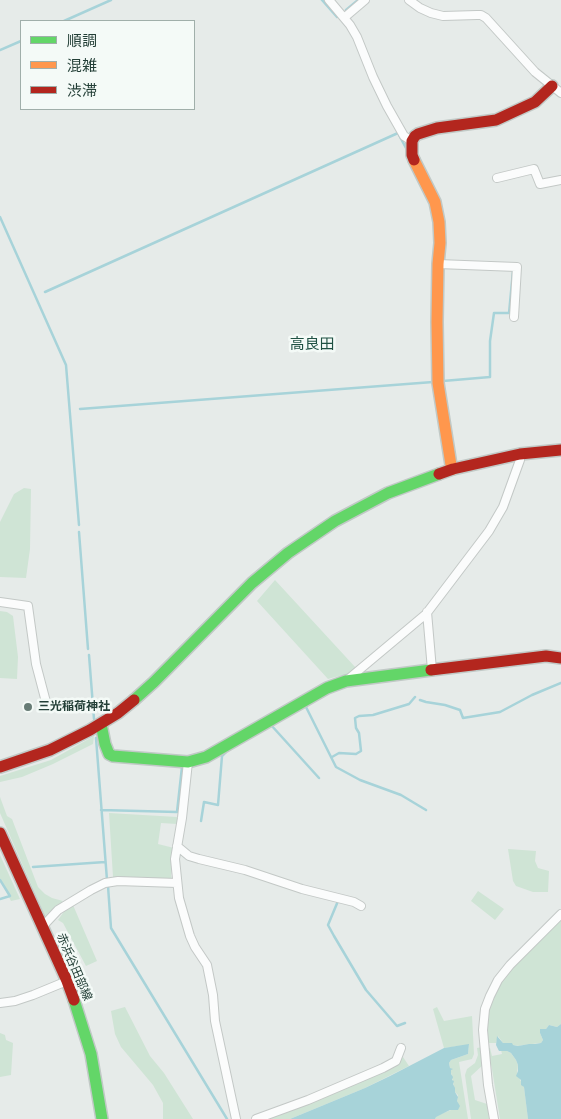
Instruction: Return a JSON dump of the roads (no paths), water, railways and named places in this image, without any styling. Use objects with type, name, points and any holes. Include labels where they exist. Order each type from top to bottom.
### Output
[{"type":"street","points":[[329,0],[345,17],[357,37],[373,77],[392,114],[404,136],[412,141]]},
{"type":"street","points":[[345,17],[365,0]]},
{"type":"street","points":[[409,0],[420,8],[443,16],[477,15],[486,18],[535,72],[556,90],[496,120],[438,128],[418,134],[412,141],[414,162],[435,202],[436,208],[440,243],[437,322],[438,383],[453,469]]},
{"type":"street","points":[[497,178],[534,170],[540,184],[561,180]]},
{"type":"street","points":[[438,264],[517,267],[514,317]]},
{"type":"street","points":[[0,766],[50,750],[68,742],[118,713],[154,682],[252,583],[288,553],[335,521],[388,493],[453,469],[520,454],[561,450]]},
{"type":"street","points":[[346,680],[427,612],[489,531],[503,507],[520,460],[520,454]]},
{"type":"street","points":[[0,602],[28,606],[36,664],[46,702]]},
{"type":"street","points":[[427,612],[432,670]]},
{"type":"street","points":[[100,724],[105,744],[109,754],[112,756],[188,762],[206,757],[326,688],[346,680],[559,656]]},
{"type":"street","points":[[188,762],[175,859],[179,898],[190,936],[195,947],[208,965],[216,1021],[236,1119]]},
{"type":"street","name":"赤浜谷田部線","points":[[0,833],[74,1000],[91,1054],[102,1119]]},
{"type":"street","points":[[177,846],[189,856],[245,870],[302,889],[354,902],[361,906]]},
{"type":"street","points":[[42,927],[58,910],[105,883],[118,881],[177,883]]},
{"type":"street","points":[[494,1119],[488,1085],[483,1030],[485,1008],[498,980],[510,965],[561,914]]},
{"type":"street","points":[[0,1003],[15,1001],[67,981]]},
{"type":"street","points":[[256,1119],[308,1100],[383,1068],[396,1061],[401,1048]]},
{"type":"water","points":[[561,1024],[561,1119],[528,1119],[524,1087],[521,1085],[521,1080],[516,1076],[518,1065],[511,1053],[499,1051],[496,1045],[497,1036],[503,1043],[512,1043],[518,1046],[541,1043],[543,1040],[540,1029],[546,1029],[549,1025],[557,1027]]},
{"type":"water","points":[[469,1044],[468,1054],[451,1060],[449,1063],[450,1068],[453,1069],[451,1074],[458,1097],[457,1101],[460,1106],[458,1110],[450,1110],[435,1119],[290,1119],[365,1088],[444,1048]]},
{"type":"waterway","points":[[66,20],[111,0]]},
{"type":"waterway","points":[[322,0],[337,17]]},
{"type":"waterway","points":[[346,10],[358,0]]},
{"type":"waterway","points":[[0,50],[20,41]]},
{"type":"waterway","points":[[45,292],[398,133],[407,150]]},
{"type":"waterway","points":[[0,217],[66,365],[79,525]]},
{"type":"waterway","points":[[443,381],[490,377],[490,341],[494,313],[509,313],[513,271]]},
{"type":"waterway","points":[[80,409],[433,382]]},
{"type":"waterway","points":[[79,532],[88,649]]},
{"type":"waterway","points":[[89,655],[94,719]]},
{"type":"waterway","points":[[420,700],[460,710],[463,718],[500,712],[532,695],[561,683]]},
{"type":"waterway","points":[[332,757],[339,753],[356,754],[361,751],[355,718],[373,715],[409,704],[415,697]]},
{"type":"waterway","points":[[305,705],[336,767],[360,780],[401,795],[426,810]]},
{"type":"waterway","points":[[271,725],[319,778]]},
{"type":"waterway","points":[[96,738],[107,880]]},
{"type":"waterway","points":[[201,821],[204,802],[218,805],[222,756],[226,752]]},
{"type":"waterway","points":[[101,810],[177,812],[182,767]]},
{"type":"waterway","points":[[33,867],[105,862]]},
{"type":"waterway","points":[[0,880],[10,896],[0,899]]},
{"type":"waterway","points":[[108,886],[111,928],[227,1119]]},
{"type":"waterway","points":[[338,901],[328,925],[334,936],[366,990],[397,1026],[405,1023]]},
{"type":"place","name":"三光稲荷神社","points":[[28,707]]},
{"type":"district","name":"高良田","points":[[312,345]]}]
